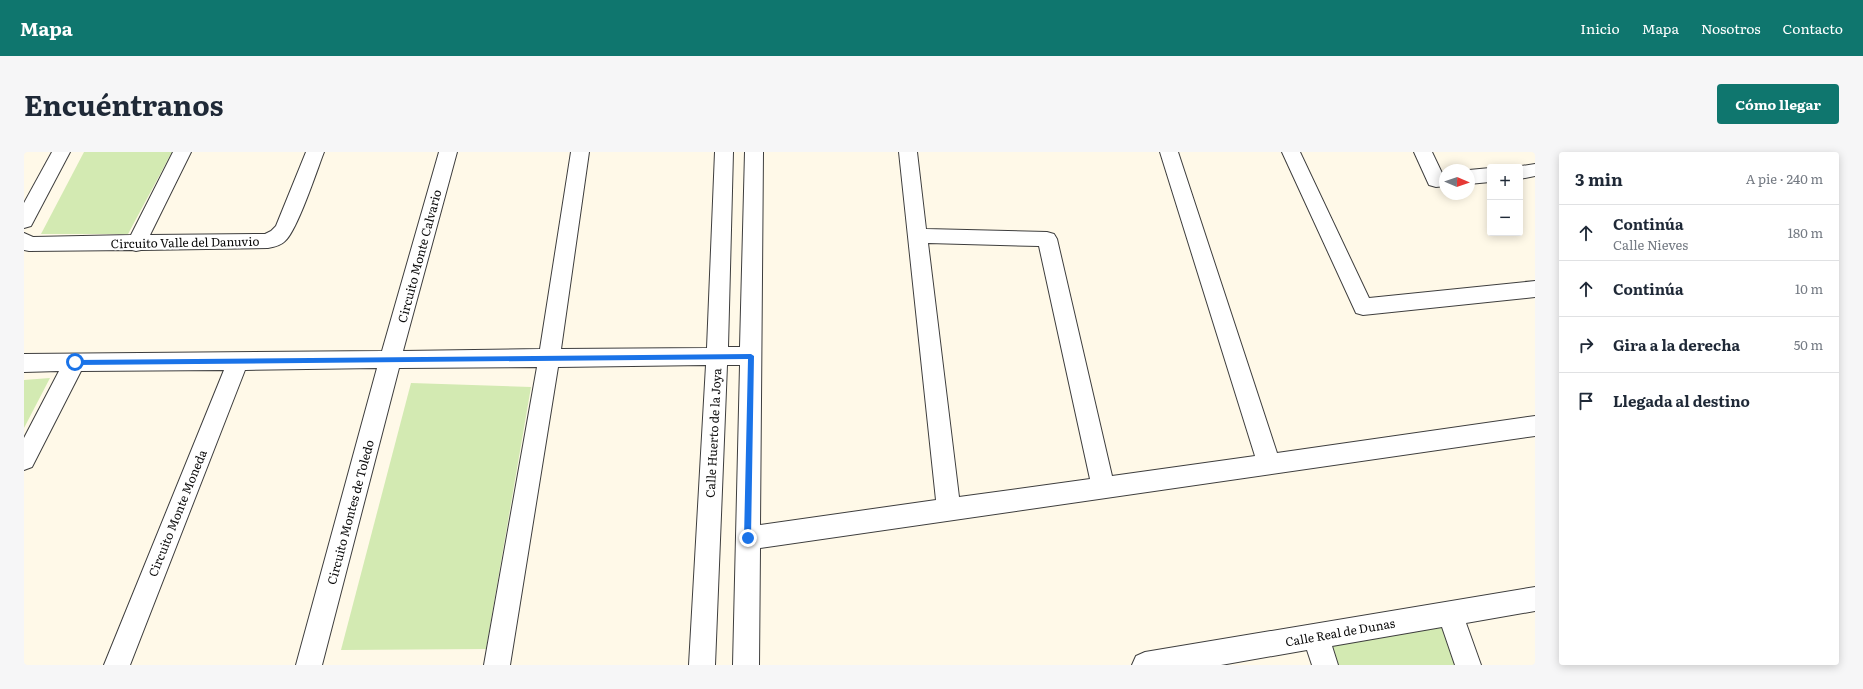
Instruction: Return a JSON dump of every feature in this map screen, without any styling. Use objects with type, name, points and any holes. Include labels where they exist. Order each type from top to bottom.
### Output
[{"type":"street","points":[[24,221],[61,152]]},
{"type":"street","points":[[136,244],[182,152]]},
{"type":"street","name":"Circuito Valle del Danuvio","points":[[24,240],[29,244],[136,244],[268,241],[278,236],[284,229],[315,152]]},
{"type":"street","name":"Circuito Monte Calvario","points":[[390,360],[448,152]]},
{"type":"street","points":[[497,665],[549,358],[580,152]]},
{"type":"street","name":"Calle Huerto de la Joya","points":[[702,665],[717,357],[724,152]]},
{"type":"street","points":[[746,665],[754,152]]},
{"type":"street","points":[[908,152],[950,509]]},
{"type":"street","points":[[1169,152],[1269,464]]},
{"type":"street","points":[[1291,152],[1363,307],[1535,290]]},
{"type":"street","points":[[1422,152],[1436,180],[1439,180]]},
{"type":"street","points":[[1523,172],[1535,170]]},
{"type":"street","points":[[1475,176],[1487,175]]},
{"type":"street","points":[[918,236],[1047,238],[1103,487]]},
{"type":"street","points":[[24,363],[751,356]]},
{"type":"street","name":"Circuito Montes de Toledo","points":[[309,665],[390,360]]},
{"type":"street","name":"Circuito Monte Moneda","points":[[116,665],[238,361]]},
{"type":"street","points":[[24,460],[75,362]]},
{"type":"street","points":[[748,538],[1535,426]]},
{"type":"street","name":"Calle Real de Dunas","points":[[1145,665],[1535,599]]},
{"type":"street","points":[[1450,614],[1468,665]]},
{"type":"street","points":[[1316,636],[1325,665]]},
{"type":"green space","points":[[84,152],[172,152],[128,234],[41,234]]},
{"type":"green space","points":[[50,378],[24,428],[24,380]]},
{"type":"green space","points":[[411,383],[531,387],[486,649],[341,650]]},
{"type":"green space","points":[[1449,616],[1466,665],[1328,665],[1320,639]]},
{"type":"route","points":[[75,362],[751,356],[748,538]]}]
